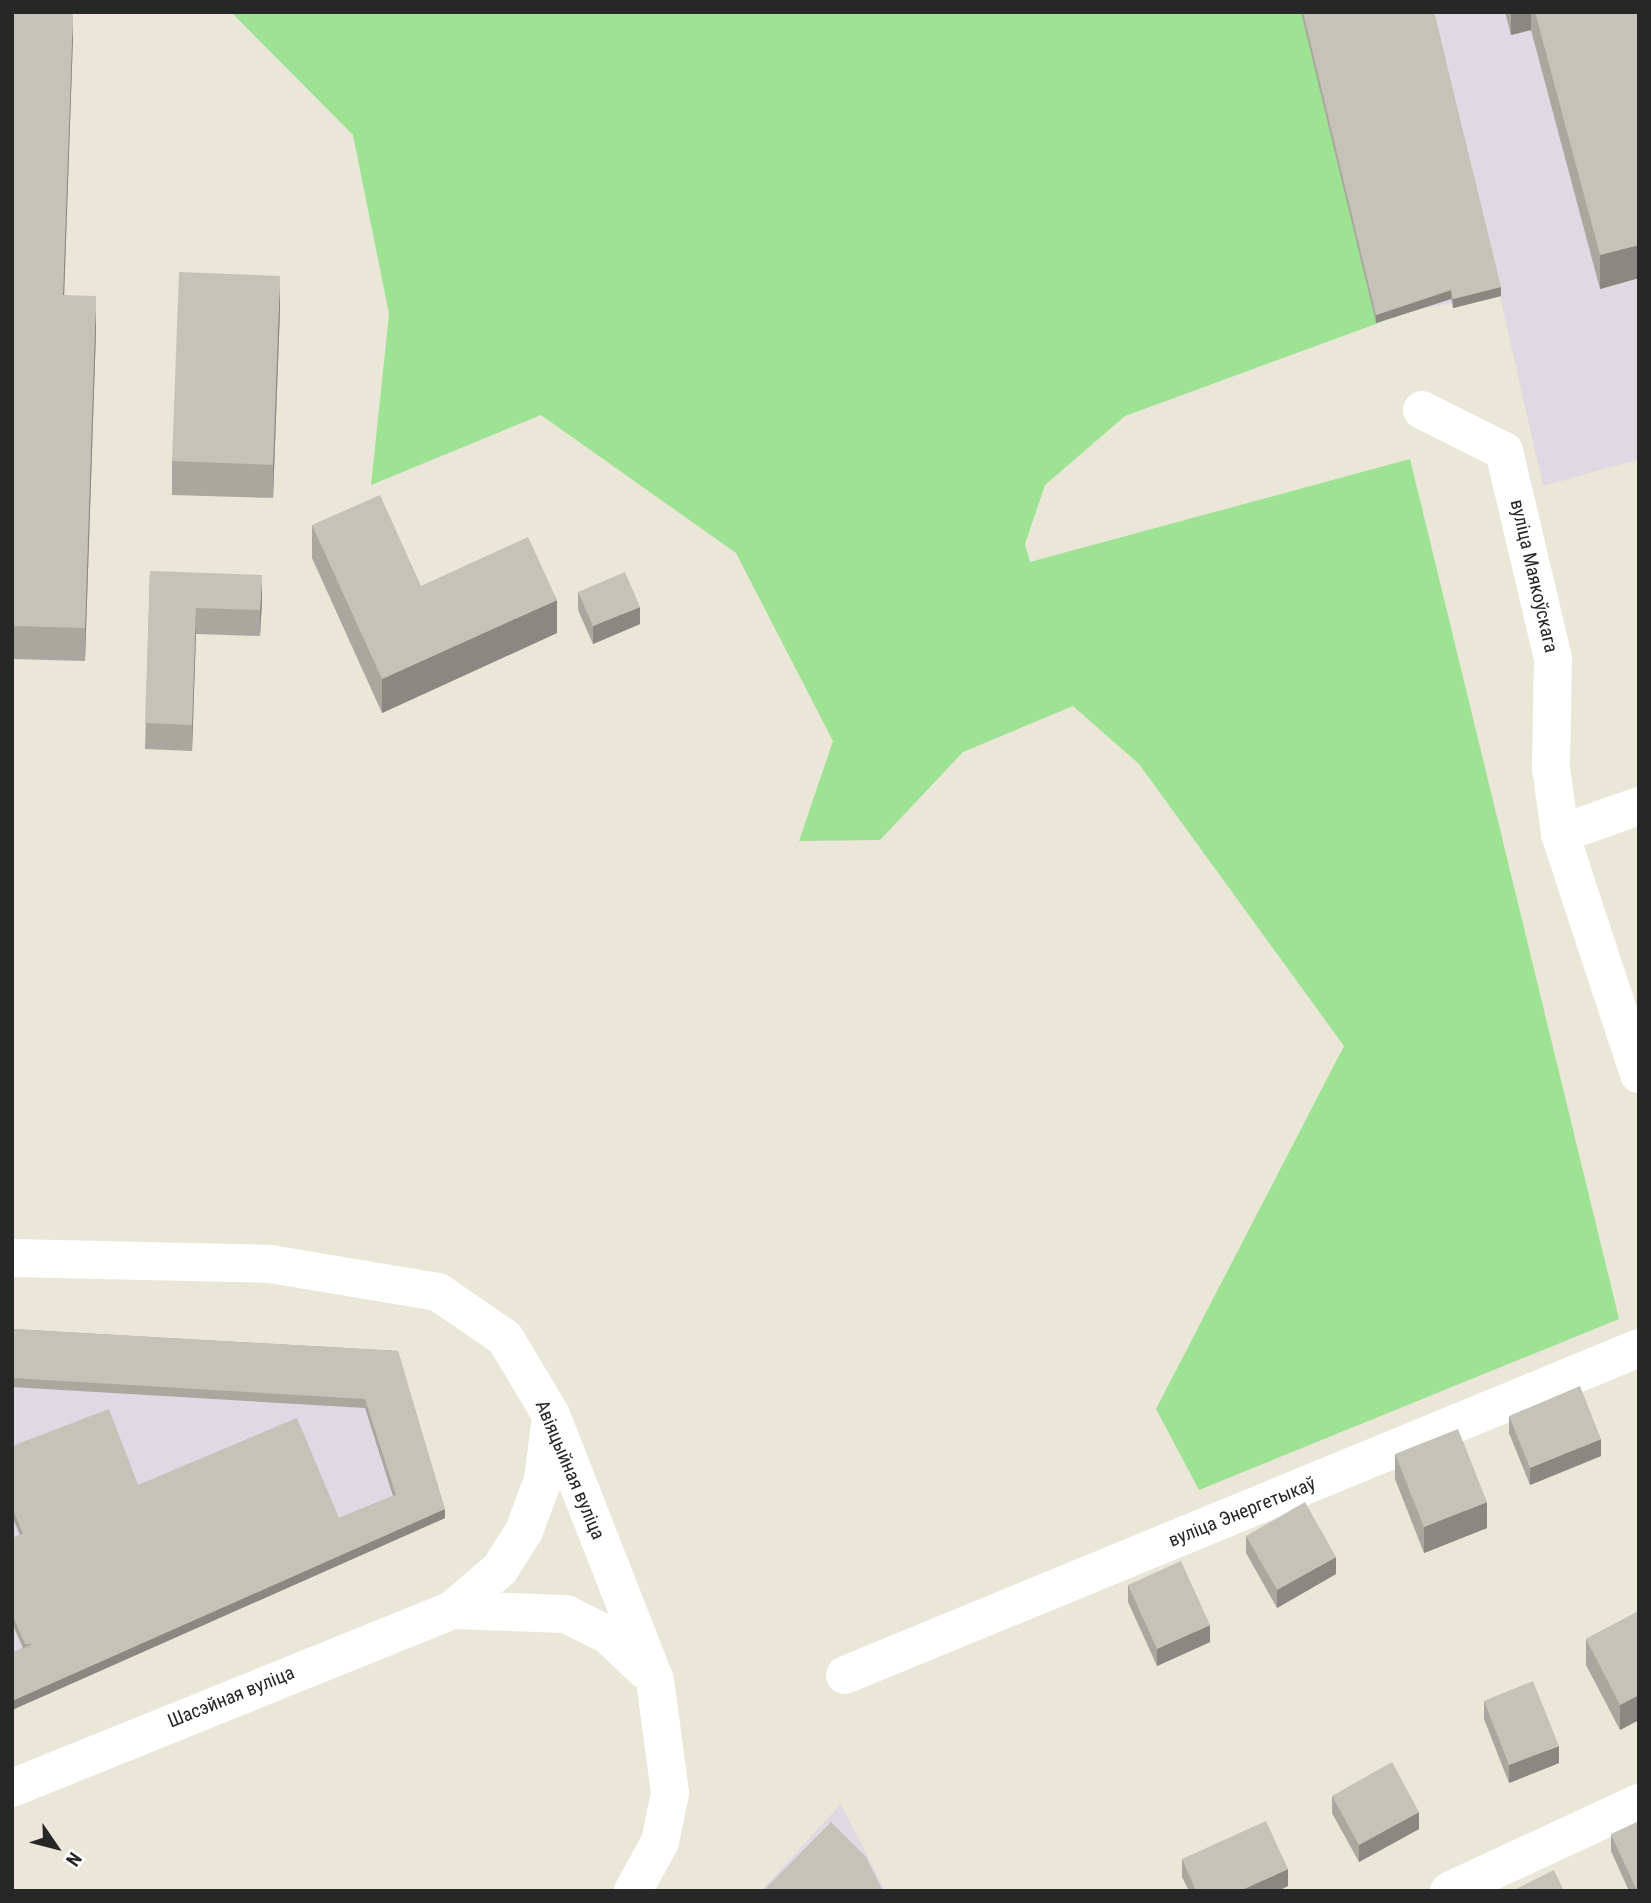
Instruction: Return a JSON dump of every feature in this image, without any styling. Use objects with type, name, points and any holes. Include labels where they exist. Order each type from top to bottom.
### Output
[{"type":"main road","name":"вуліца Маякоўскага","points":[[1422,410],[1504,451],[1553,659],[1551,767],[1560,834],[1639,1074]]},
{"type":"main road","points":[[1560,834],[1639,806]]},
{"type":"main road","name":"Авіяцыйная вуліца","points":[[12,1258],[270,1264],[438,1292],[505,1338],[551,1415],[655,1680],[670,1793],[660,1842],[633,1891]]},
{"type":"main road","name":"вуліца Энергетыкаў","points":[[845,1675],[1639,1348]]},
{"type":"main road","points":[[452,1609],[500,1569],[524,1531],[542,1480],[551,1415]]},
{"type":"main road","points":[[452,1609],[566,1614],[608,1635],[655,1680]]},
{"type":"main road","name":"Шасэйная вуліца","points":[[12,1788],[452,1609]]},
{"type":"main road","points":[[1448,1891],[1639,1803]]},
{"type":"shaded area","points":[[1301,12],[1639,12],[1639,459],[1543,486],[1500,296],[1419,309]]},
{"type":"shaded area","points":[[12,1338],[398,1360],[445,1518],[12,1710]]},
{"type":"shaded area","points":[[841,1804],[885,1891],[761,1891]]},
{"type":"green space","points":[[231,12],[1328,12],[1403,314],[1125,416],[1045,485],[1025,544],[1030,562],[1410,459],[1619,1319],[1199,1490],[1156,1409],[1344,1046],[1139,764],[1073,706],[963,752],[880,840],[799,841],[833,741],[736,553],[541,415],[371,485],[389,314],[353,135]]},
{"type":"building","points":[[12,12],[73,12],[63,295],[96,296],[85,628],[12,626]]},
{"type":"building","points":[[1303,12],[1434,12],[1501,287],[1453,299],[1451,290],[1376,315]]},
{"type":"building","points":[[1535,12],[1639,12],[1639,245],[1600,255]]},
{"type":"building","points":[[179,272],[280,276],[273,465],[172,461]]},
{"type":"building","points":[[380,495],[421,586],[528,537],[557,600],[382,679],[312,525]]},
{"type":"building","points":[[150,571],[262,575],[260,610],[196,608],[192,725],[145,723]]},
{"type":"building","points":[[625,572],[640,607],[593,626],[578,592]]},
{"type":"building","points":[[12,1329],[398,1351],[445,1509],[12,1701],[12,1653],[33,1644],[25,1644],[12,1614],[12,1538],[23,1534],[12,1507],[12,1446],[109,1409],[138,1485],[297,1418],[339,1518],[396,1495],[365,1399],[12,1378]]},
{"type":"building","points":[[1580,1386],[1601,1439],[1530,1468],[1509,1416]]},
{"type":"building","points":[[1458,1429],[1487,1502],[1424,1527],[1395,1454]]},
{"type":"building","points":[[1305,1502],[1336,1557],[1277,1590],[1246,1536]]},
{"type":"building","points":[[1181,1561],[1210,1625],[1157,1649],[1128,1585]]},
{"type":"building","points":[[1639,1611],[1639,1695],[1620,1705],[1586,1639]]},
{"type":"building","points":[[1533,1681],[1559,1746],[1509,1765],[1484,1701]]},
{"type":"building","points":[[1392,1762],[1419,1812],[1359,1845],[1332,1796]]},
{"type":"building","points":[[1266,1821],[1288,1869],[1240,1891],[1196,1891],[1182,1859]]},
{"type":"building","points":[[1639,1821],[1639,1891],[1637,1891],[1611,1834]]},
{"type":"building","points":[[831,1822],[866,1857],[883,1891],[763,1891]]},
{"type":"building","points":[[1554,1870],[1564,1891],[1512,1891]]}]
